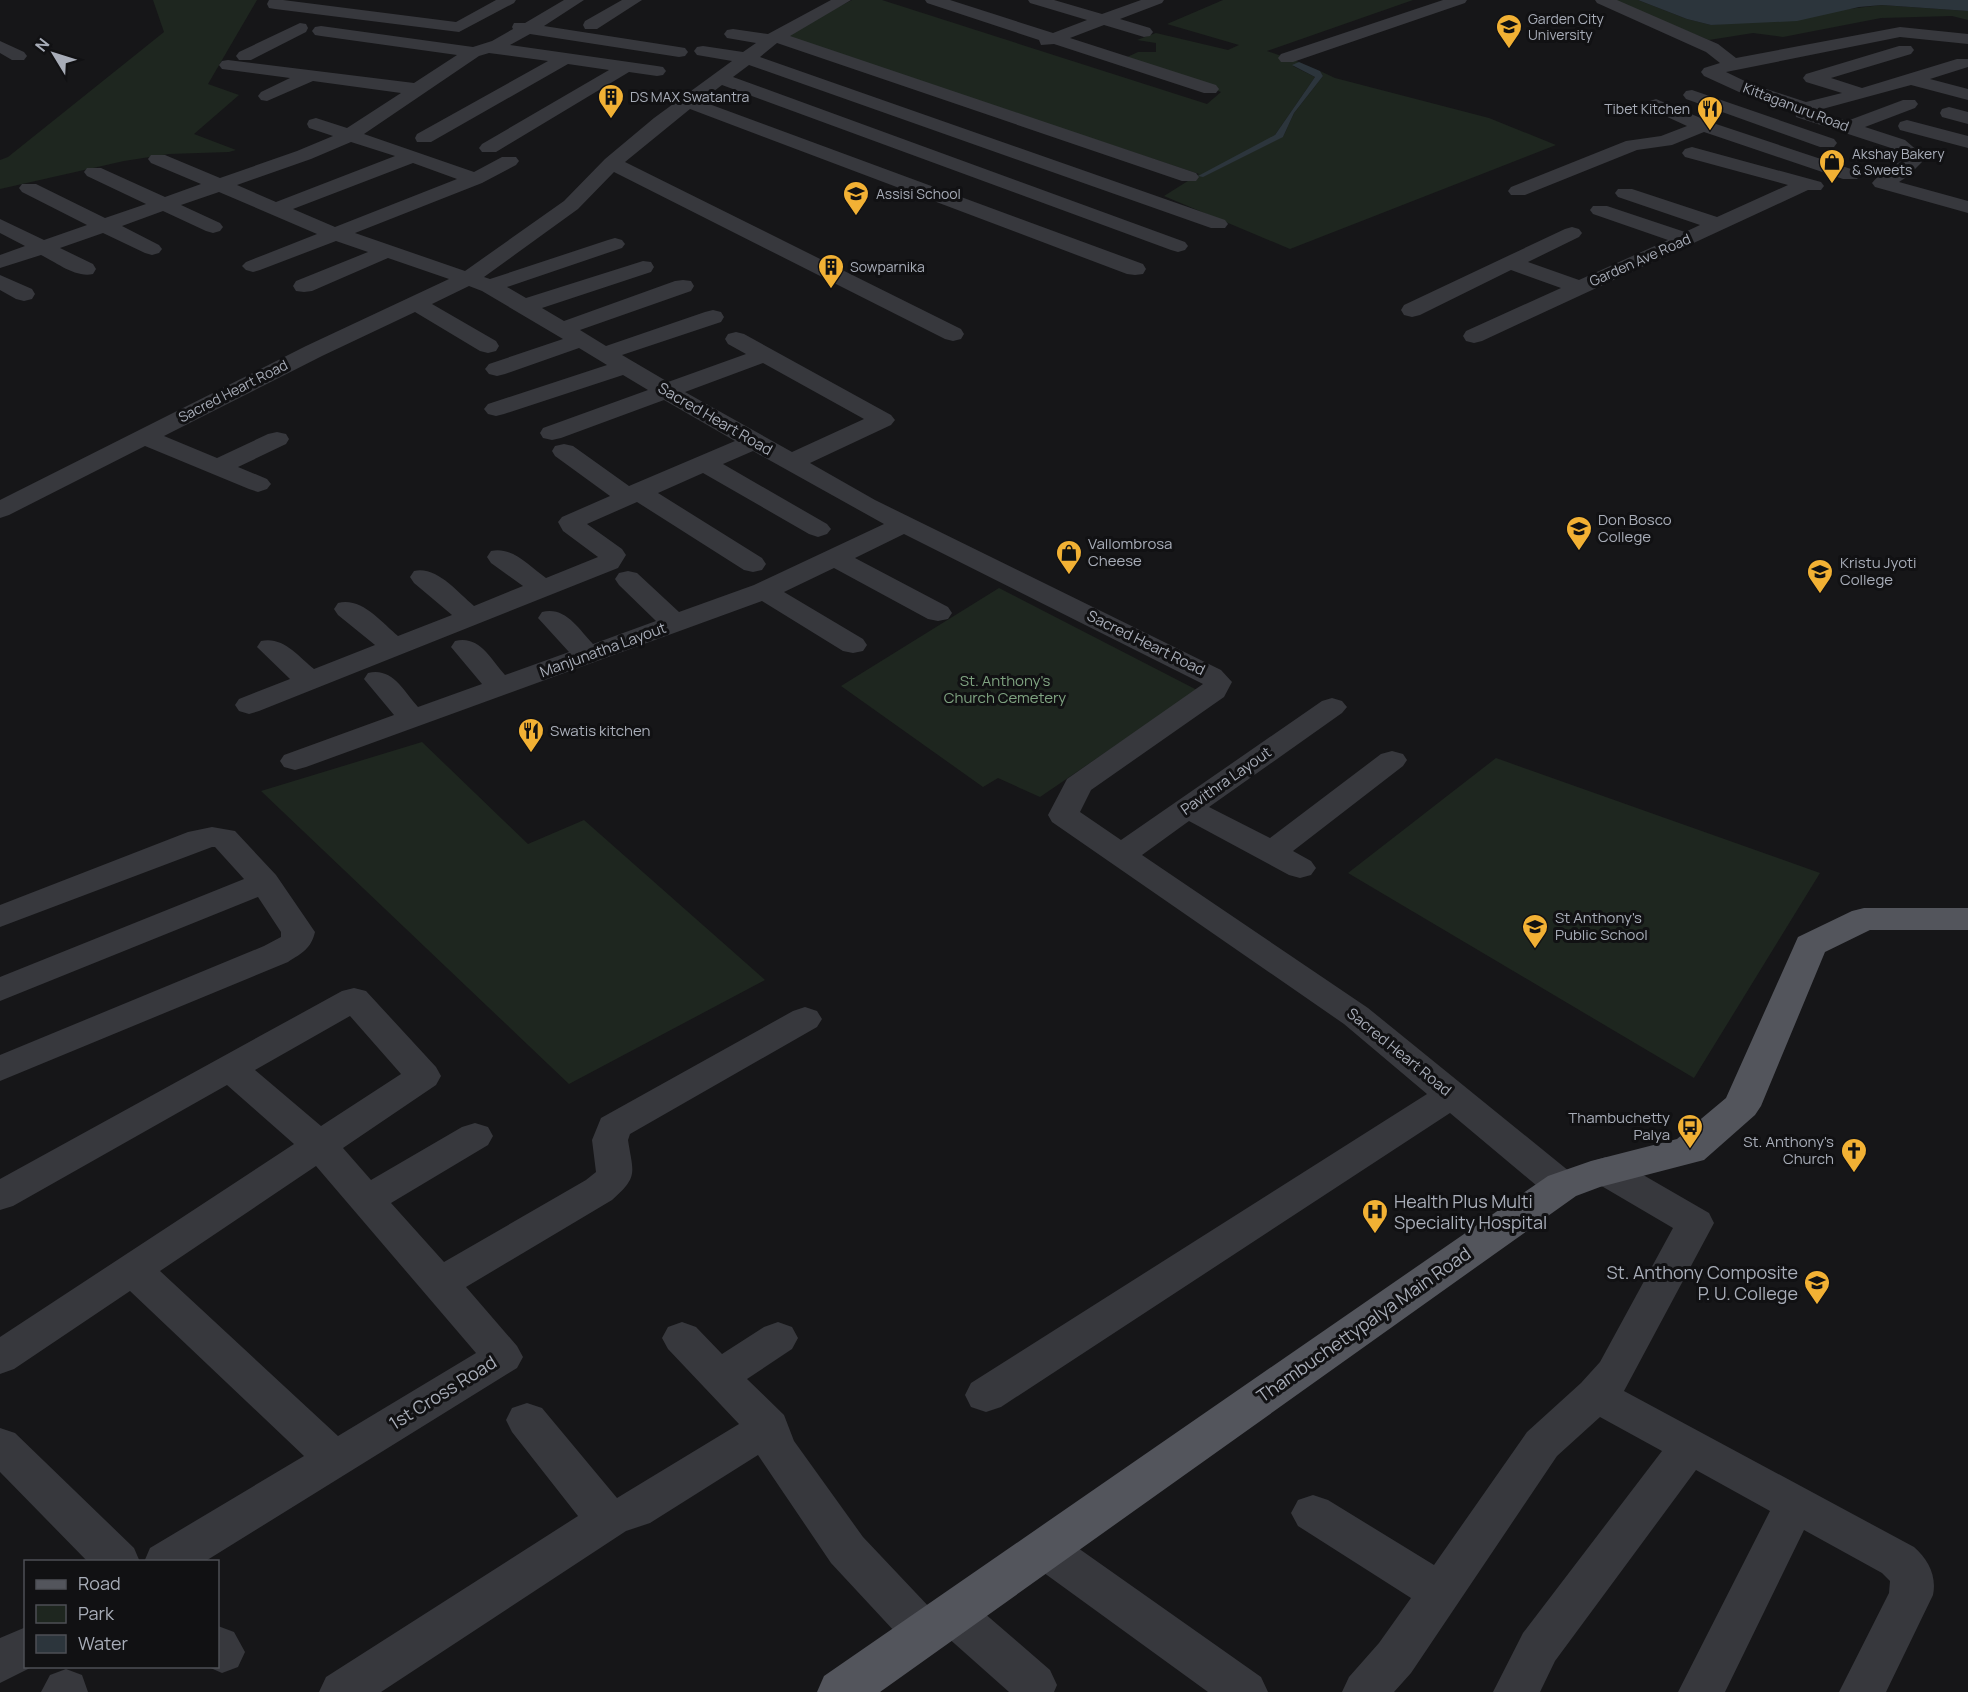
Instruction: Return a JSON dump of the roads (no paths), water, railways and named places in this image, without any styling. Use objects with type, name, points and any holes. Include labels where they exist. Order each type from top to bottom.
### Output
[{"type":"main road","name":"Thambuchettypalya Main Road","points":[[855,1688],[939,1623],[1562,1186],[1606,1171],[1690,1150],[1742,1106],[1810,945],[1864,919],[1968,919]]},
{"type":"street","points":[[275,4],[459,27],[508,0]]},
{"type":"street","points":[[266,23],[473,52],[491,48],[576,0]]},
{"type":"street","points":[[557,10],[598,21],[634,0]]},
{"type":"street","name":"Sacred Heart Road","points":[[0,510],[414,302],[480,282],[539,228],[570,205],[612,163],[688,102],[773,39],[843,0]]},
{"type":"street","points":[[933,0],[1210,89]]},
{"type":"street","points":[[1036,0],[1144,32]]},
{"type":"street","points":[[1033,47],[1156,0]]},
{"type":"street","points":[[1287,58],[1459,0]]},
{"type":"street","name":"Kittaganuru Road","points":[[1603,0],[1712,48],[1733,64]]},
{"type":"street","points":[[455,8],[487,12]]},
{"type":"street","points":[[469,21],[679,52]]},
{"type":"street","points":[[245,56],[300,28]]},
{"type":"street","points":[[1733,64],[1900,32],[1968,39]]},
{"type":"street","points":[[733,33],[773,39],[1189,177]]},
{"type":"street","points":[[307,55],[346,35]]},
{"type":"street","points":[[267,96],[361,60],[397,42]]},
{"type":"street","points":[[1743,43],[1766,58],[1812,78],[1909,104],[1848,128]]},
{"type":"street","points":[[0,46],[18,56]]},
{"type":"street","points":[[491,48],[657,71]]},
{"type":"street","points":[[1812,78],[1905,50]]},
{"type":"street","points":[[702,51],[746,58],[1218,224]]},
{"type":"street","points":[[0,262],[304,156],[350,135],[473,52]]},
{"type":"street","points":[[424,138],[566,58]]},
{"type":"street","points":[[1805,108],[1964,63]]},
{"type":"street","points":[[228,64],[416,89]]},
{"type":"street","name":"Kittaganuru Road","points":[[1733,64],[1710,72],[1745,88],[1805,108],[1803,113],[1899,144],[1916,158],[1905,168]]},
{"type":"street","points":[[489,148],[626,67]]},
{"type":"street","points":[[235,82],[260,69]]},
{"type":"street","points":[[720,78],[1179,246]]},
{"type":"street","points":[[1910,79],[1968,95]]},
{"type":"street","points":[[333,97],[362,82]]},
{"type":"street","points":[[1692,95],[1774,126],[1839,147]]},
{"type":"street","points":[[688,102],[1136,269]]},
{"type":"street","points":[[1656,105],[1703,126],[1816,161],[1850,175],[1968,207]]},
{"type":"street","points":[[1949,113],[1968,118]]},
{"type":"street","points":[[316,124],[475,179]]},
{"type":"street","points":[[1518,191],[1633,145],[1665,141],[1703,126]]},
{"type":"street","points":[[1741,139],[1774,126]]},
{"type":"street","points":[[1907,126],[1968,142]]},
{"type":"street","points":[[277,146],[304,156]]},
{"type":"street","points":[[1692,153],[1822,188],[1850,175]]},
{"type":"street","points":[[275,209],[414,156]]},
{"type":"street","name":"Sacred Heart Road","points":[[158,159],[333,233],[480,282],[525,306],[666,391],[905,524],[1211,676],[1218,682],[1214,691],[1078,785],[1063,815],[1356,1016],[1562,1186]]},
{"type":"street","points":[[252,266],[475,179],[509,161]]},
{"type":"street","points":[[1883,161],[1905,168]]},
{"type":"street","points":[[230,162],[256,173]]},
{"type":"street","points":[[612,163],[953,334]]},
{"type":"street","points":[[1705,177],[1733,163]]},
{"type":"street","points":[[1017,225],[1154,165]]},
{"type":"street","points":[[1882,183],[1905,168]]},
{"type":"street","points":[[94,172],[213,227]]},
{"type":"street","points":[[1944,200],[1968,183]]},
{"type":"street","name":"Garden Ave Road","points":[[1474,336],[1806,184]]},
{"type":"street","points":[[29,188],[152,249]]},
{"type":"street","points":[[1625,193],[1718,224]]},
{"type":"street","points":[[1600,210],[1686,239]]},
{"type":"street","points":[[0,225],[85,269]]},
{"type":"street","points":[[539,228],[590,252]]},
{"type":"street","points":[[1412,310],[1572,233]]},
{"type":"street","points":[[480,282],[615,244]]},
{"type":"street","points":[[304,286],[385,252]]},
{"type":"street","points":[[1510,263],[1579,287]]},
{"type":"street","points":[[525,306],[643,267]]},
{"type":"street","points":[[0,281],[24,294]]},
{"type":"street","points":[[496,409],[593,348],[683,286]]},
{"type":"street","points":[[414,302],[488,346]]},
{"type":"street","points":[[497,369],[593,348],[713,317]]},
{"type":"street","points":[[736,339],[883,420],[791,462]]},
{"type":"street","points":[[753,564],[632,494],[558,442],[666,391],[764,355]]},
{"type":"street","points":[[145,436],[258,483]]},
{"type":"street","points":[[218,467],[277,439]]},
{"type":"street","points":[[249,705],[612,560],[611,553],[575,528],[571,522],[755,441]]},
{"type":"street","points":[[704,463],[818,529]]},
{"type":"street","name":"Manjunatha Layout","points":[[295,761],[764,591],[905,524]]},
{"type":"street","points":[[500,557],[543,588]]},
{"type":"street","points":[[836,558],[938,613]]},
{"type":"street","points":[[423,577],[471,617]]},
{"type":"street","points":[[628,579],[676,624]]},
{"type":"street","points":[[764,591],[853,645]]},
{"type":"street","points":[[348,609],[394,647]]},
{"type":"street","points":[[552,618],[588,655]]},
{"type":"street","points":[[271,647],[310,681]]},
{"type":"street","points":[[465,647],[500,687]]},
{"type":"street","points":[[378,680],[412,718]]},
{"type":"street","name":"Pavithra Layout","points":[[1121,855],[1332,707]]},
{"type":"street","points":[[1272,852],[1392,760]]},
{"type":"street","points":[[1187,808],[1300,868]]},
{"type":"street","points":[[0,916],[199,839],[212,837],[224,838],[265,882],[298,932],[296,942],[276,954],[0,1069]]},
{"type":"street","points":[[0,990],[265,882]]},
{"type":"street","points":[[0,1196],[354,999],[423,1076],[0,1358]]},
{"type":"street","points":[[439,1284],[599,1190],[615,1176],[610,1140],[614,1127],[805,1019]]},
{"type":"street","name":"1st Cross Road","points":[[169,1560],[503,1357],[319,1145],[229,1067]]},
{"type":"street","points":[[986,1395],[1451,1095]]},
{"type":"street","points":[[366,1200],[475,1136]]},
{"type":"street","points":[[1365,1692],[1395,1658],[1542,1444],[1596,1395],[1614,1374],[1695,1223],[1606,1171]]},
{"type":"street","points":[[133,1270],[335,1459]]},
{"type":"street","points":[[682,1338],[769,1427],[775,1447],[847,1550],[939,1623],[1035,1685]]},
{"type":"street","points":[[718,1377],[778,1338]]},
{"type":"street","points":[[1596,1395],[1796,1503],[1898,1560],[1911,1570],[1914,1582],[1911,1595],[1862,1692]]},
{"type":"street","points":[[527,1420],[596,1506],[611,1518]]},
{"type":"street","points":[[342,1692],[611,1518],[635,1510],[769,1427]]},
{"type":"street","points":[[0,1445],[116,1560]]},
{"type":"street","points":[[1516,1692],[1539,1647],[1690,1446]]},
{"type":"street","points":[[1701,1692],[1796,1503]]},
{"type":"street","points":[[1313,1513],[1440,1593]]},
{"type":"street","points":[[1045,1549],[1245,1692]]},
{"type":"street","points":[[0,1662],[24,1648]]},
{"type":"water","points":[[1638,0],[1968,0],[1968,11],[1882,5],[1859,7],[1797,21],[1711,25],[1687,19]]},
{"type":"water","points":[[1299,62],[1320,71],[1323,76],[1294,113],[1283,137],[1203,177],[1198,176],[1275,135],[1315,77],[1292,65]]},
{"type":"place","name":"Garden City University","points":[[1509,50]]},
{"type":"place","name":"DS MAX Swatantra","points":[[611,120]]},
{"type":"place","name":"Tibet Kitchen","points":[[1710,132]]},
{"type":"place","name":"Akshay Bakery & Sweets","points":[[1832,185]]},
{"type":"place","name":"Assisi School","points":[[856,217]]},
{"type":"place","name":"Sowparnika","points":[[831,290]]},
{"type":"place","name":"Don Bosco College","points":[[1579,552]]},
{"type":"place","name":"Vallombrosa Cheese","points":[[1069,576]]},
{"type":"place","name":"Kristu Jyoti College","points":[[1820,595]]},
{"type":"place","name":"Swatis kitchen","points":[[531,754]]},
{"type":"place","name":"St Anthony's Public School","points":[[1535,950]]},
{"type":"place","name":"Thambuchetty Palya","points":[[1690,1150]]},
{"type":"place","name":"St. Anthony's Church","points":[[1854,1174]]},
{"type":"place","name":"Health Plus Multi Speciality Hospital","points":[[1375,1235]]},
{"type":"place","name":"St. Anthony Composite P. U. College","points":[[1817,1306]]},
{"type":"park label","name":"St. Anthony's Church Cemetery","points":[[1005,690]]}]
